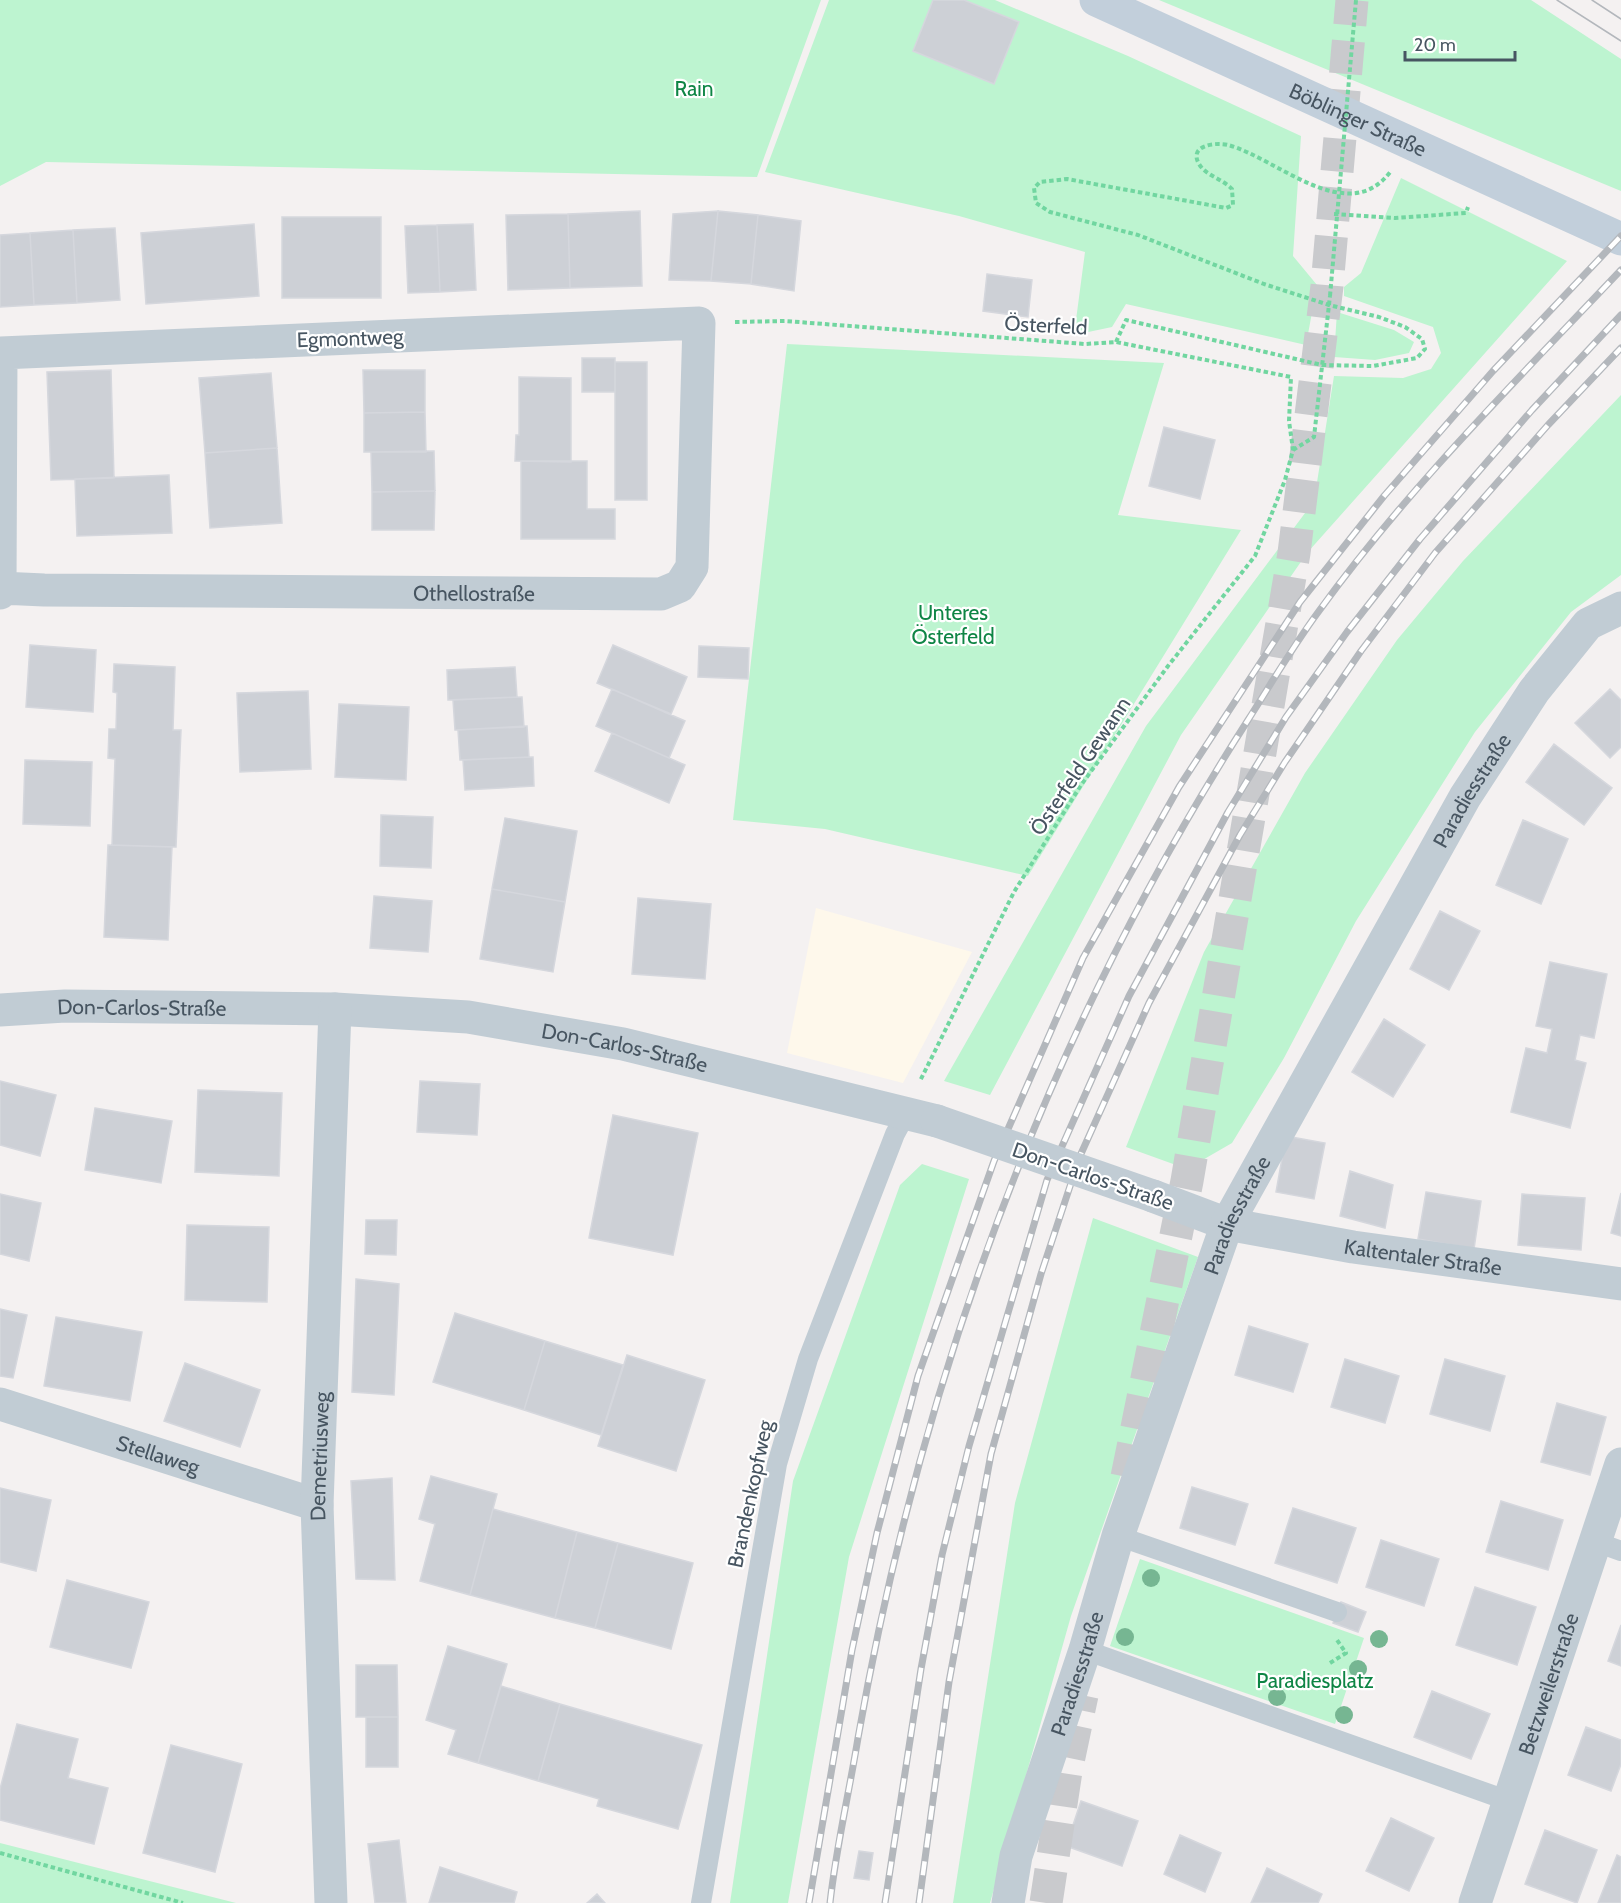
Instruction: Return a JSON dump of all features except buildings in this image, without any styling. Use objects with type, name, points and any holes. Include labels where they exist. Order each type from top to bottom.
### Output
[{"type":"main road","name":"Böblinger Straße","points":[[1096,0],[1483,174],[1620,239]]},
{"type":"street","name":"Egmontweg","points":[[0,353],[699,323]]},
{"type":"street","name":"Othellostraße","points":[[0,588],[661,594],[680,586],[692,567],[699,323]]},
{"type":"street","points":[[0,353],[0,593]]},
{"type":"street","name":"Paradiesstraße","points":[[1008,1903],[1016,1856],[1085,1650],[1118,1536],[1227,1224],[1465,797],[1534,691],[1588,624],[1621,608]]},
{"type":"street","name":"Don-Carlos-Straße","points":[[0,1010],[65,1006],[335,1009],[468,1017],[590,1038],[922,1117],[1153,1196],[1227,1224]]},
{"type":"street","name":"Demetriusweg","points":[[331,1903],[317,1505],[335,1009]]},
{"type":"street","name":"Kaltentaler Straße","points":[[1227,1224],[1353,1247],[1621,1284]]},
{"type":"street","name":"Stellaweg","points":[[0,1404],[317,1505]]},
{"type":"street","name":"Betzweilerstraße","points":[[1476,1903],[1509,1801],[1609,1547],[1621,1464]]},
{"type":"lane","name":"Brandenkopfweg","points":[[701,1903],[777,1464],[808,1359],[895,1134],[922,1117]]},
{"type":"lane","points":[[1118,1536],[1337,1612]]},
{"type":"lane","points":[[1085,1650],[1509,1801]]},
{"type":"path","points":[[1293,450],[1314,437],[1330,296],[1356,0]]},
{"type":"path","points":[[1116,342],[1126,320],[1322,365],[1373,366],[1417,358],[1425,349],[1422,339],[1405,327],[1379,317],[1329,305],[1264,284],[1138,236],[1050,212],[1036,203],[1034,188],[1040,182],[1067,179],[1226,208],[1233,205],[1232,189],[1198,164],[1197,156],[1200,148],[1207,144],[1226,144],[1247,152],[1315,187],[1348,194],[1364,194],[1381,184],[1390,171],[1399,138]]},
{"type":"path","points":[[1334,214],[1395,218],[1466,213],[1483,174]]},
{"type":"path","name":"Österfeld","points":[[699,323],[785,321],[1085,344],[1116,342],[1292,377],[1289,421],[1293,450]]},
{"type":"path","name":"Österfeld Gewann","points":[[922,1117],[943,1032],[1014,892],[1081,785],[1168,666],[1255,556],[1285,480],[1293,450]]},
{"type":"path","points":[[0,1853],[183,1903]]},
{"type":"shaded area","points":[[816,908],[972,952],[903,1083],[787,1053]]},
{"type":"green space","name":"Rain","points":[[0,0],[821,0],[757,177],[46,162],[0,186]]},
{"type":"green space","points":[[829,0],[995,0],[1128,56],[1301,136],[1293,256],[1317,285],[1306,345],[1126,304],[1112,327],[1074,335],[1085,252],[959,216],[765,172]]},
{"type":"green space","points":[[1159,0],[1531,0],[1621,59],[1621,191]]},
{"type":"green space","points":[[1401,178],[1567,261],[1307,553],[1181,735],[990,1095],[944,1081],[1146,726],[1314,501],[1334,376],[1403,378],[1431,369],[1441,353],[1433,327],[1344,296],[1344,287],[1361,273]]},
{"type":"green space","points":[[1337,312],[1394,330],[1414,342],[1409,353],[1375,360],[1334,357]]},
{"type":"green space","name":"Unteres Österfeld","points":[[787,344],[1164,363],[1118,515],[1241,530],[1028,876],[825,829],[733,820]]},
{"type":"green space","points":[[1621,395],[1621,575],[1571,612],[1475,732],[1356,921],[1284,1058],[1232,1143],[1187,1169],[1126,1147],[1204,952],[1305,773],[1397,640],[1463,561]]},
{"type":"green space","points":[[922,1164],[969,1179],[849,1557],[788,1903],[730,1903],[793,1481],[900,1185]]},
{"type":"green space","points":[[1093,1218],[1198,1257],[1071,1616],[990,1903],[953,1903],[1015,1503]]},
{"type":"green space","name":"Paradiesplatz","points":[[1140,1559],[1364,1638],[1335,1724],[1110,1646]]},
{"type":"green space","points":[[0,1843],[236,1903],[0,1903]]},
{"type":"tunnel","points":[[1127,1477],[1187,1181],[1294,553],[1327,286],[1352,0]]},
{"type":"tunnel","points":[[1046,1903],[1066,1771],[1082,1695]]},
{"type":"tram line","points":[[1557,0],[1621,41]]},
{"type":"tram line","points":[[1592,0],[1621,19]]},
{"type":"railway","points":[[809,1903],[852,1650],[877,1533],[918,1376],[994,1161],[1083,958],[1179,787],[1300,602],[1384,496],[1493,371],[1621,236]]},
{"type":"railway","points":[[830,1903],[843,1820],[885,1602],[918,1469],[957,1338],[1002,1209],[1054,1083],[1112,959],[1176,838],[1248,720],[1319,611],[1389,521],[1426,478],[1621,270]]},
{"type":"railway","points":[[885,1903],[921,1669],[942,1555],[969,1446],[1047,1180],[1129,996],[1228,812],[1286,717],[1347,632],[1420,539],[1532,410],[1621,315]]},
{"type":"railway","points":[[919,1903],[949,1682],[991,1454],[1041,1274],[1080,1156],[1149,1003],[1240,835],[1285,762],[1361,651],[1435,553],[1548,425],[1621,348]]}]
